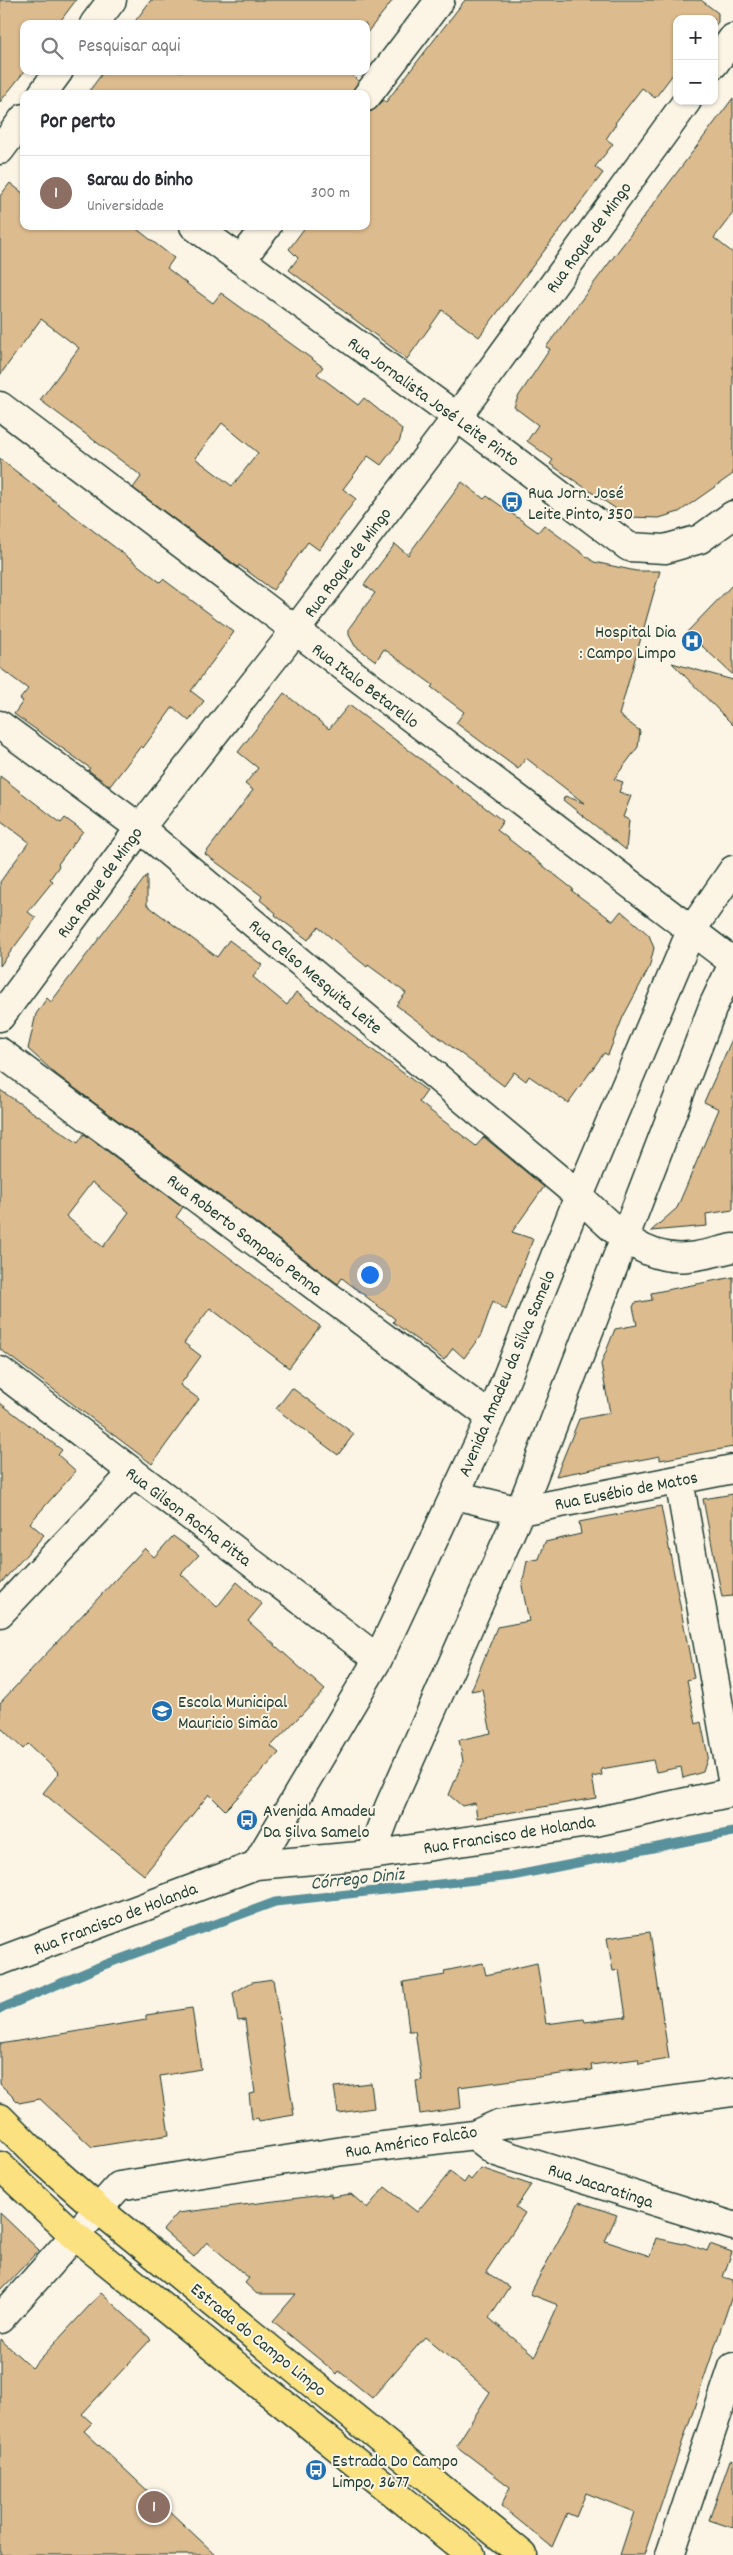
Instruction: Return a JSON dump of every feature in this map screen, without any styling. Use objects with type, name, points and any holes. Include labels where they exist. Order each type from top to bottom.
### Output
[{"type":"main road","name":"Estrada do Campo Limpo","points":[[0,2118],[39,2157],[98,2209],[523,2554]]},
{"type":"main road","name":"Estrada do Campo Limpo","points":[[0,2166],[74,2235],[471,2555]]},
{"type":"street","points":[[97,20],[112,0]]},
{"type":"street","points":[[370,91],[440,0]]},
{"type":"street","points":[[717,60],[733,38]]},
{"type":"street","points":[[45,90],[56,75]]},
{"type":"street","name":"Rua Roque de Mingo","points":[[0,1017],[140,828],[295,631],[457,417],[684,105]]},
{"type":"street","points":[[0,150],[20,123]]},
{"type":"street","name":"Rua Jornalista José Leite Pinto","points":[[200,230],[457,417],[629,547],[665,549],[700,539],[733,515]]},
{"type":"street","points":[[241,260],[264,230]]},
{"type":"street","name":"Rua Italo Betarello","points":[[0,406],[733,963]]},
{"type":"street","name":"Rua Celso Mesquita Leite","points":[[0,725],[140,828],[578,1196],[624,1238],[665,1256],[687,1257],[733,1248]]},
{"type":"street","name":"Avenida Amadeu da Silva Samelo","points":[[256,1865],[378,1659],[491,1417],[578,1196],[691,932],[733,870]]},
{"type":"street","points":[[371,1855],[389,1807],[520,1512],[714,1004],[733,963]]},
{"type":"street","name":"Rua Roberto Sampaio Penna","points":[[0,1052],[491,1417]]},
{"type":"street","name":"Rua Gilson Rocha Pitta","points":[[0,1372],[378,1659]]},
{"type":"street","name":"Rua Eusébio de Matos","points":[[520,1512],[733,1469]]},
{"type":"street","points":[[0,1613],[132,1474]]},
{"type":"street","points":[[680,1480],[733,1785]]},
{"type":"street","points":[[455,1495],[520,1512]]},
{"type":"street","name":"Rua Francisco de Holanda","points":[[0,1961],[256,1865],[371,1855],[595,1822],[733,1792]]},
{"type":"street","name":"Rua Américo Falcão","points":[[0,2319],[118,2186],[343,2151],[474,2135],[496,2125],[733,2092]]},
{"type":"street","name":"Rua Jacaratinga","points":[[474,2135],[496,2152],[733,2226]]},
{"type":"street","points":[[670,2555],[733,2367]]},
{"type":"building","points":[[0,0],[76,0],[61,20],[20,20],[20,75],[22,75],[0,102]]},
{"type":"building","points":[[151,0],[393,0],[370,29],[370,20],[136,20]]},
{"type":"building","points":[[465,0],[701,0],[718,13],[718,15],[673,15],[673,74],[655,98],[642,88],[615,123],[606,139],[613,144],[595,167],[603,173],[479,337],[442,310],[407,359],[289,270],[298,258],[289,249],[303,230],[370,230],[370,111],[383,100],[386,102]]},
{"type":"building","points":[[101,75],[351,75],[359,81],[353,90],[90,90]]},
{"type":"building","points":[[733,98],[733,213],[714,238],[733,253],[733,474],[679,512],[659,518],[628,517],[550,464],[553,460],[527,441],[538,425],[514,407],[518,397],[550,349],[546,347]]},
{"type":"building","points":[[10,183],[20,191],[20,230],[138,230],[174,258],[167,268],[195,290],[213,303],[221,293],[323,367],[317,374],[358,405],[364,398],[402,429],[400,440],[381,465],[368,456],[343,489],[356,499],[319,550],[308,542],[273,590],[239,565],[238,567],[133,488],[141,477],[139,474],[40,400],[79,348],[41,319],[0,375],[0,196]],"holes":[[[222,423],[258,453],[232,486],[195,458]]]},
{"type":"building","points":[[0,459],[160,582],[163,579],[234,632],[191,691],[204,701],[189,721],[173,707],[143,748],[141,746],[110,786],[88,770],[90,768],[14,714],[23,701],[20,699],[28,689],[0,668]]},
{"type":"building","points":[[462,482],[484,499],[487,496],[538,532],[544,525],[594,562],[636,571],[660,571],[619,715],[640,731],[638,747],[614,779],[623,782],[619,792],[631,796],[623,817],[629,820],[626,850],[563,800],[565,796],[584,803],[526,758],[518,769],[456,723],[464,712],[431,687],[433,685],[384,649],[376,661],[355,646],[349,635],[349,628],[375,593],[364,585],[395,544],[408,555]]},
{"type":"building","points":[[733,584],[733,675],[687,632]]},
{"type":"building","points":[[672,663],[733,680],[733,725]]},
{"type":"building","points":[[284,693],[329,729],[349,705],[503,821],[497,830],[573,889],[572,891],[613,921],[621,911],[649,935],[654,948],[649,968],[623,1017],[608,1055],[604,1053],[568,1103],[529,1076],[526,1081],[514,1072],[504,1086],[396,1005],[406,993],[368,965],[367,967],[318,927],[308,940],[275,915],[276,913],[260,900],[262,896],[205,854],[253,790],[245,784],[258,768],[238,752]]},
{"type":"building","points":[[0,776],[61,823],[65,818],[83,831],[58,864],[59,866],[50,879],[53,881],[28,912],[36,918],[0,966],[0,882],[29,842],[0,820]]},
{"type":"building","points":[[147,875],[147,905],[217,957],[229,940],[262,965],[253,977],[287,1005],[296,992],[427,1091],[419,1102],[476,1146],[484,1137],[544,1187],[512,1232],[533,1239],[506,1310],[493,1301],[481,1335],[464,1358],[453,1348],[444,1360],[393,1322],[395,1319],[342,1278],[338,1284],[57,1075],[28,1049],[36,1014],[47,998],[51,1002]]},
{"type":"building","points":[[733,1037],[733,1210],[706,1214],[707,1226],[651,1231],[677,1208],[719,1109],[704,1102]]},
{"type":"building","points":[[0,1090],[78,1143],[84,1134],[183,1207],[176,1217],[320,1326],[289,1368],[210,1308],[184,1343],[201,1356],[180,1385],[199,1399],[152,1464],[0,1349]],"holes":[[[92,1182],[129,1212],[103,1247],[66,1216]]]},
{"type":"building","points":[[733,1277],[733,1447],[660,1460],[660,1456],[556,1476],[579,1419],[610,1413],[601,1364],[615,1329],[637,1325],[633,1307],[635,1303],[652,1300],[651,1293]]},
{"type":"building","points":[[292,1388],[354,1434],[338,1455],[276,1409]]},
{"type":"building","points":[[0,1403],[62,1450],[58,1455],[76,1471],[30,1523],[44,1535],[0,1584]]},
{"type":"building","points":[[733,1494],[733,1596],[722,1597],[703,1499]]},
{"type":"building","points":[[661,1506],[694,1678],[687,1680],[696,1724],[701,1722],[708,1756],[703,1772],[683,1778],[681,1767],[656,1772],[653,1760],[601,1769],[602,1775],[592,1777],[596,1798],[477,1818],[475,1803],[462,1806],[449,1795],[463,1761],[459,1740],[491,1733],[482,1689],[471,1691],[497,1627],[529,1621],[522,1586],[527,1561],[539,1559],[545,1542],[581,1534],[579,1522]]},
{"type":"building","name":"Escola Municipal Mauricio Simão","points":[[173,1536],[199,1555],[181,1574],[217,1607],[237,1582],[262,1604],[248,1621],[325,1690],[271,1746],[279,1753],[234,1801],[225,1810],[209,1794],[144,1875],[43,1793],[59,1773],[28,1744],[23,1749],[0,1727],[0,1703],[145,1548],[154,1557]]},
{"type":"building","points":[[650,1932],[669,2059],[639,2064],[638,2059],[591,2065],[592,2070],[459,2087],[461,2108],[420,2114],[416,2081],[422,2080],[415,2031],[409,2031],[403,1982],[445,1975],[444,1971],[483,1963],[486,1975],[537,1963],[546,2024],[584,2019],[585,2022],[626,2017],[619,1970],[613,1971],[607,1938]]},
{"type":"building","points":[[273,1979],[294,2115],[259,2121],[258,2118],[252,2119],[249,2094],[255,2093],[245,2020],[238,2021],[233,1993],[252,1982]]},
{"type":"building","points":[[192,2008],[201,2069],[160,2076],[169,2135],[92,2147],[40,2099],[19,2103],[0,2084],[0,2044],[146,2020],[146,2015]]},
{"type":"building","points":[[371,2083],[374,2108],[338,2113],[334,2087]]},
{"type":"building","points":[[481,2168],[531,2185],[516,2207],[525,2213],[486,2272],[509,2287],[489,2318],[535,2356],[558,2305],[530,2294],[579,2202],[617,2215],[605,2241],[650,2256],[656,2238],[684,2243],[707,2251],[710,2244],[732,2252],[723,2277],[733,2280],[733,2293],[644,2555],[620,2555],[634,2512],[586,2493],[576,2517],[567,2513],[552,2547],[501,2506],[510,2487],[456,2446],[490,2392],[425,2337],[372,2398],[339,2371],[337,2374],[273,2321],[296,2294],[257,2294],[245,2283],[249,2278],[207,2242],[194,2257],[163,2230],[178,2213],[331,2194],[331,2197],[351,2194],[367,2208],[385,2187],[417,2212],[450,2172],[464,2183],[468,2177],[471,2180]]},
{"type":"building","points":[[0,2213],[39,2250],[0,2291]]},
{"type":"building","points":[[101,2293],[151,2339],[82,2414],[92,2423],[84,2431],[216,2555],[0,2555],[0,2339],[32,2368]]},
{"type":"building","points":[[730,2460],[733,2461],[733,2528],[709,2520]]},
{"type":"waterway","name":"Córrego Diniz","points":[[0,2009],[101,1966],[275,1902],[512,1876],[733,1832]]},
{"type":"place","name":"Rua Jorn. José Leite Pinto, 350","points":[[512,502]]},
{"type":"place","name":"Hospital Dia : Campo Limpo","points":[[692,641]]},
{"type":"place","name":"Escola Municipal Mauricio Simão","points":[[162,1711]]},
{"type":"place","name":"Avenida Amadeu Da Silva Samelo","points":[[247,1820]]},
{"type":"place","name":"Estrada Do Campo Limpo, 3677","points":[[316,2470]]},
{"type":"place","name":"Sarau do Binho","points":[[154,2507]]}]
